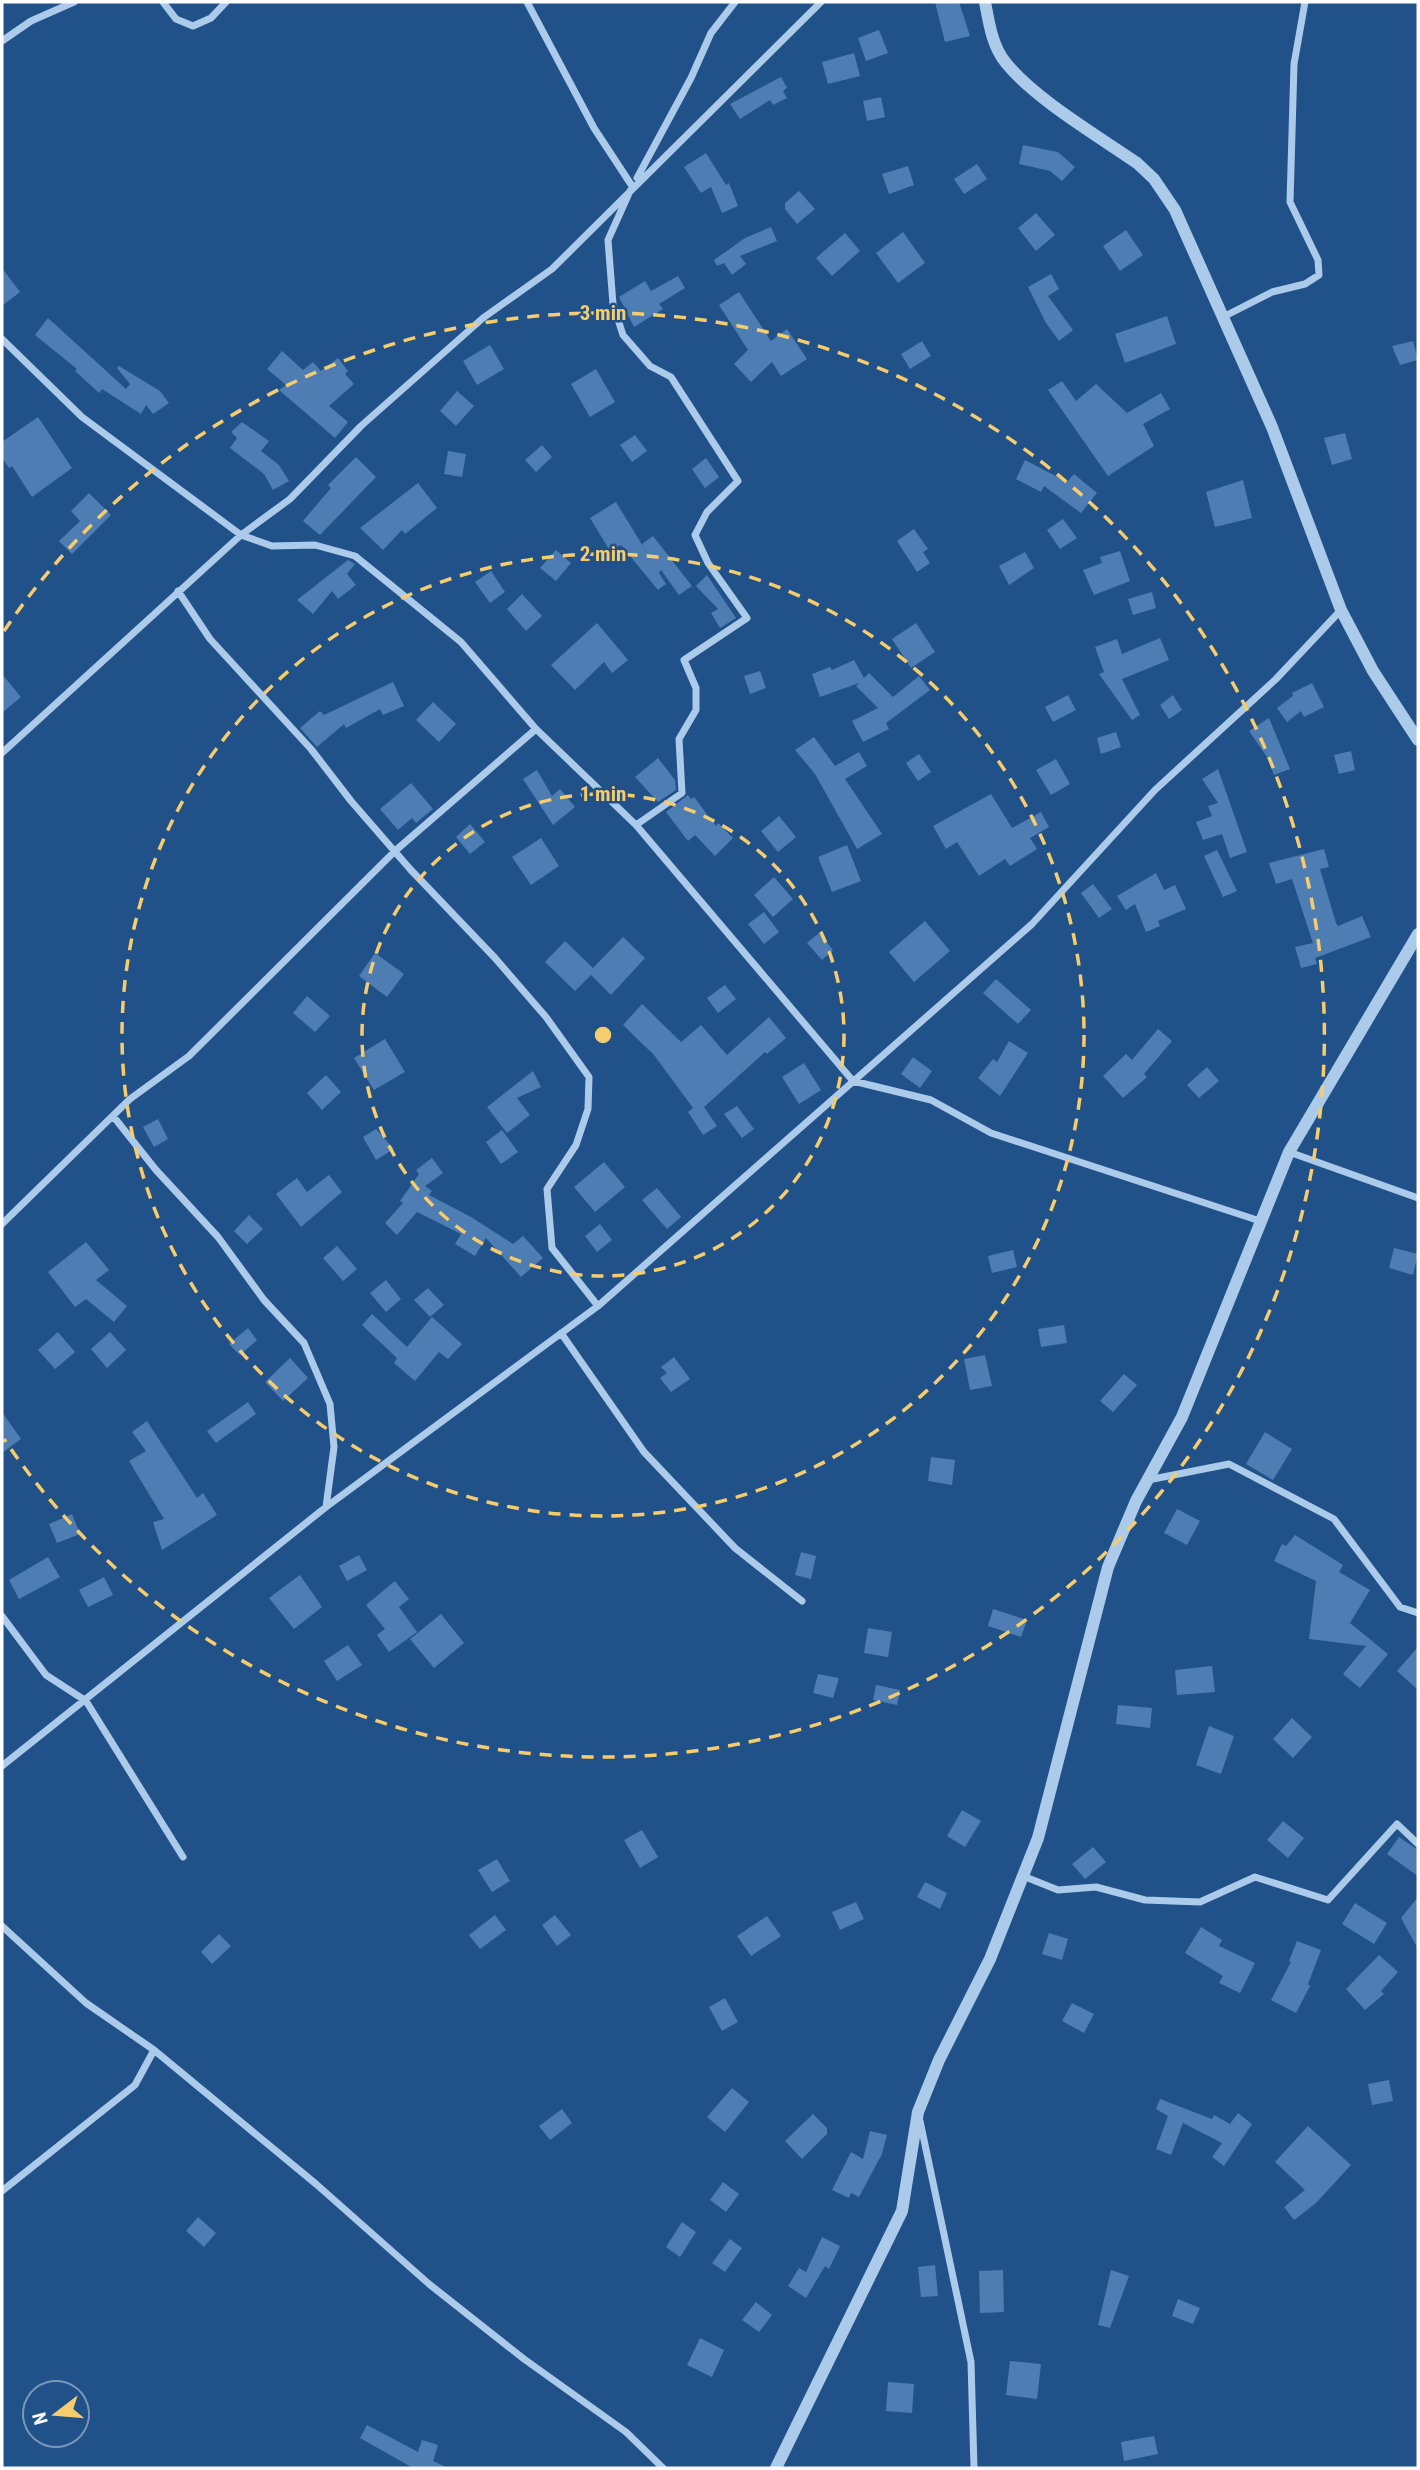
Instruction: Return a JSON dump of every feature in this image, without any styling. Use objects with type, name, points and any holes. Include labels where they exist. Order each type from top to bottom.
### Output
[{"type":"street","points":[[2,41],[31,21],[74,2]]},
{"type":"street","points":[[163,2],[176,19],[193,26],[211,18],[226,2]]},
{"type":"street","points":[[527,2],[594,128],[632,186]]},
{"type":"street","points":[[636,825],[681,793],[679,739],[696,710],[696,688],[684,660],[747,618],[708,563],[695,535],[707,512],[738,481],[671,377],[650,366],[624,335],[612,304],[608,240],[632,186],[691,78],[711,33],[735,2]]},
{"type":"street","points":[[2,753],[241,535],[290,499],[361,426],[483,318],[552,269],[632,186],[821,2]]},
{"type":"street","points":[[985,2],[990,33],[1005,62],[1023,80],[1137,163],[1154,179],[1175,210],[1225,316],[1272,427],[1341,610],[1373,671],[1418,740]]},
{"type":"street","points":[[1225,316],[1272,292],[1305,284],[1319,275],[1318,260],[1290,202],[1294,64],[1305,2]]},
{"type":"street","points":[[2,339],[82,417],[241,535],[272,545],[315,545],[355,556],[461,642],[536,729],[636,825],[853,1080],[931,1100],[991,1133],[1260,1221]]},
{"type":"street","points":[[178,591],[210,639],[311,749],[395,851],[445,902],[546,1017],[589,1077],[588,1109],[576,1145],[547,1189],[552,1248],[598,1306]]},
{"type":"street","points":[[2,1766],[326,1507],[598,1306],[1032,924],[1156,790],[1276,679],[1341,610]]},
{"type":"street","points":[[2,1224],[130,1099],[189,1056],[395,851],[536,729]]},
{"type":"street","points":[[776,2468],[902,2211],[918,2112],[939,2060],[990,1959],[1038,1838],[1108,1567],[1147,1480],[1182,1417],[1289,1152],[1418,934]]},
{"type":"street","points":[[113,1116],[156,1170],[218,1237],[264,1300],[304,1343],[330,1404],[334,1447],[326,1507]]},
{"type":"street","points":[[1289,1152],[1418,1198]]},
{"type":"street","points":[[561,1334],[644,1451],[735,1548],[802,1601]]},
{"type":"street","points":[[1147,1480],[1229,1464],[1334,1519],[1400,1607],[1418,1613]]},
{"type":"street","points":[[2,1616],[46,1675],[86,1701],[183,1857]]},
{"type":"street","points":[[1023,1876],[1058,1891],[1096,1887],[1144,1900],[1200,1902],[1255,1878],[1328,1900],[1397,1824],[1418,1844]]},
{"type":"street","points":[[2,1926],[86,2003],[154,2050],[316,2184],[429,2284],[524,2359],[626,2432],[663,2468]]},
{"type":"street","points":[[2,2191],[135,2084],[154,2050]]},
{"type":"street","points":[[918,2112],[971,2362],[974,2468]]},
{"type":"building","points":[[935,2],[959,2],[970,36],[945,42]]},
{"type":"building","points":[[879,30],[888,53],[866,61],[858,38]]},
{"type":"building","points":[[854,53],[860,76],[828,84],[822,62]]},
{"type":"building","points":[[781,77],[787,88],[783,91],[787,98],[773,105],[770,100],[740,119],[730,104]]},
{"type":"building","points":[[881,97],[885,117],[867,121],[863,101]]},
{"type":"building","points":[[1023,145],[1058,152],[1075,167],[1062,181],[1050,171],[1019,164]]},
{"type":"building","points":[[706,153],[726,185],[729,183],[738,206],[722,213],[711,187],[701,193],[684,167]]},
{"type":"building","points":[[977,164],[987,179],[964,194],[954,179]]},
{"type":"building","points":[[908,166],[914,185],[889,194],[882,174]]},
{"type":"building","points":[[799,191],[815,209],[797,224],[785,209],[785,203]]},
{"type":"building","points":[[1036,213],[1055,235],[1036,251],[1018,228]]},
{"type":"building","points":[[771,227],[777,241],[740,256],[746,264],[732,275],[724,263],[717,266],[714,260],[745,238]]},
{"type":"building","points":[[1126,230],[1143,255],[1120,271],[1103,246]]},
{"type":"building","points":[[903,232],[925,263],[898,283],[876,253]]},
{"type":"building","points":[[845,233],[860,251],[832,276],[816,258]]},
{"type":"building","points":[[2,268],[20,292],[2,306]]},
{"type":"building","points":[[1051,274],[1059,289],[1048,296],[1073,330],[1059,341],[1046,323],[1028,287]]},
{"type":"building","points":[[678,276],[685,288],[659,304],[663,309],[634,327],[619,297],[645,281],[651,291]]},
{"type":"building","points":[[739,292],[771,341],[787,329],[807,359],[781,376],[772,362],[751,382],[734,364],[748,350],[719,305]]},
{"type":"building","points":[[1167,316],[1176,344],[1125,363],[1115,334]]},
{"type":"building","points":[[48,318],[126,389],[130,384],[117,368],[119,366],[160,391],[169,403],[153,414],[146,405],[141,414],[102,389],[99,393],[75,371],[77,369],[35,335]]},
{"type":"building","points":[[922,341],[931,356],[910,369],[901,354]]},
{"type":"building","points":[[1413,341],[1418,360],[1400,365],[1392,346]]},
{"type":"building","points":[[490,345],[504,369],[477,385],[463,361]]},
{"type":"building","points":[[282,351],[303,370],[313,362],[321,371],[338,358],[348,371],[345,374],[354,384],[329,406],[348,422],[335,438],[279,390],[286,385],[267,369]]},
{"type":"building","points":[[596,369],[615,402],[590,417],[571,384]]},
{"type":"building","points":[[1062,381],[1076,401],[1096,384],[1127,413],[1161,393],[1170,409],[1143,424],[1154,446],[1108,476],[1048,390]]},
{"type":"building","points":[[457,391],[474,406],[456,426],[440,411]]},
{"type":"building","points":[[38,417],[72,468],[32,497],[12,466],[9,468],[2,458],[2,442]]},
{"type":"building","points":[[242,422],[269,441],[261,451],[279,465],[289,481],[273,490],[264,474],[230,448],[237,438],[231,432]]},
{"type":"building","points":[[1345,433],[1352,459],[1332,465],[1324,438]]},
{"type":"building","points":[[635,435],[647,451],[632,462],[620,445]]},
{"type":"building","points":[[542,445],[552,457],[536,472],[525,460]]},
{"type":"building","points":[[448,451],[466,454],[462,477],[444,474]]},
{"type":"building","points":[[356,457],[376,477],[320,535],[303,521],[331,488],[328,485]]},
{"type":"building","points":[[706,458],[719,477],[705,488],[692,469]]},
{"type":"building","points":[[1025,460],[1067,482],[1074,474],[1097,493],[1081,513],[1044,486],[1041,492],[1016,479]]},
{"type":"building","points":[[1243,480],[1252,518],[1215,527],[1206,492]]},
{"type":"building","points":[[418,483],[437,508],[405,534],[402,530],[383,550],[360,528]]},
{"type":"building","points":[[89,493],[111,515],[72,554],[59,541],[80,521],[71,511]]},
{"type":"building","points":[[616,502],[649,556],[642,544],[653,536],[692,586],[679,595],[661,570],[659,573],[666,584],[658,590],[621,545],[610,551],[590,518]]},
{"type":"building","points":[[1063,519],[1077,538],[1060,549],[1047,530]]},
{"type":"building","points":[[914,529],[928,549],[923,552],[930,563],[917,572],[897,541]]},
{"type":"building","points":[[556,550],[571,563],[556,581],[540,568]]},
{"type":"building","points":[[1120,551],[1130,581],[1094,595],[1083,570],[1102,563],[1100,557]]},
{"type":"building","points":[[1025,552],[1034,568],[1009,585],[999,566]]},
{"type":"building","points":[[348,560],[355,564],[347,574],[356,585],[338,599],[332,591],[313,614],[297,600]]},
{"type":"building","points":[[491,571],[505,592],[490,603],[475,582]]},
{"type":"building","points":[[707,575],[736,618],[720,628],[711,613],[718,609],[696,586]]},
{"type":"building","points":[[1152,592],[1156,608],[1133,615],[1128,599]]},
{"type":"building","points":[[522,594],[542,616],[526,631],[507,609]]},
{"type":"building","points":[[597,623],[628,660],[612,673],[604,662],[575,690],[551,665]]},
{"type":"building","points":[[916,623],[935,652],[911,668],[892,639]]},
{"type":"building","points":[[1160,638],[1169,660],[1122,679],[1140,715],[1132,720],[1099,674],[1104,672],[1095,647],[1117,639],[1122,654]]},
{"type":"building","points":[[854,660],[864,678],[869,673],[893,697],[919,676],[930,690],[886,723],[889,729],[863,742],[852,721],[878,708],[856,686],[859,683],[820,697],[812,674],[830,667],[832,670]]},
{"type":"building","points":[[760,671],[766,688],[750,694],[744,676]]},
{"type":"building","points":[[2,674],[21,697],[2,713]]},
{"type":"building","points":[[393,682],[404,706],[383,715],[380,709],[346,728],[344,724],[317,747],[300,728],[320,711],[324,715]]},
{"type":"building","points":[[1312,683],[1324,707],[1304,717],[1301,711],[1287,722],[1277,708],[1293,696],[1292,693]]},
{"type":"building","points":[[1068,695],[1076,710],[1053,722],[1045,707]]},
{"type":"building","points":[[1173,695],[1182,710],[1169,719],[1160,705]]},
{"type":"building","points":[[433,702],[456,724],[439,742],[416,720]]},
{"type":"building","points":[[1269,718],[1290,769],[1274,775],[1267,757],[1249,731]]},
{"type":"building","points":[[1116,732],[1121,747],[1101,754],[1097,738]]},
{"type":"building","points":[[814,737],[835,766],[859,752],[867,766],[845,779],[882,834],[857,849],[815,774],[795,750]]},
{"type":"building","points":[[1351,751],[1355,770],[1339,774],[1334,755]]},
{"type":"building","points":[[919,754],[931,772],[918,781],[906,763]]},
{"type":"building","points":[[658,758],[675,780],[676,790],[658,802],[635,777]]},
{"type":"building","points":[[1056,759],[1070,784],[1051,795],[1036,770]]},
{"type":"building","points":[[1218,769],[1247,852],[1230,858],[1222,834],[1203,840],[1196,822],[1212,816],[1208,806],[1218,803],[1202,779]]},
{"type":"building","points":[[537,770],[552,796],[560,789],[575,807],[553,825],[523,779]]},
{"type":"building","points":[[411,783],[433,809],[416,823],[412,818],[398,830],[380,809]]},
{"type":"building","points":[[991,794],[1012,828],[1041,812],[1049,827],[1030,838],[1037,849],[1010,866],[1005,859],[979,876],[957,842],[946,849],[933,826]]},
{"type":"building","points":[[688,795],[691,799],[694,797],[716,826],[718,823],[733,838],[715,856],[695,835],[688,841],[666,812]]},
{"type":"building","points":[[779,816],[796,837],[778,852],[761,831]]},
{"type":"building","points":[[470,824],[485,842],[470,854],[456,837]]},
{"type":"building","points":[[541,838],[559,866],[531,885],[512,857]]},
{"type":"building","points":[[847,845],[861,881],[832,892],[818,857]]},
{"type":"building","points":[[1324,849],[1329,867],[1320,869],[1336,923],[1338,926],[1362,916],[1371,937],[1315,958],[1317,964],[1301,968],[1295,947],[1313,943],[1292,879],[1276,884],[1269,863]]},
{"type":"building","points":[[1217,850],[1237,891],[1223,897],[1204,856]]},
{"type":"building","points":[[1156,873],[1164,890],[1175,885],[1186,909],[1158,921],[1160,926],[1146,932],[1135,904],[1126,910],[1117,896]]},
{"type":"building","points":[[774,877],[793,899],[773,917],[754,895]]},
{"type":"building","points":[[1093,884],[1112,909],[1099,918],[1081,893]]},
{"type":"building","points":[[764,912],[779,932],[764,944],[748,924]]},
{"type":"building","points":[[925,921],[950,951],[914,982],[889,952]]},
{"type":"building","points":[[819,933],[833,950],[822,960],[807,943]]},
{"type":"building","points":[[623,937],[645,958],[611,995],[591,975],[575,991],[545,962],[565,941],[593,968]]},
{"type":"building","points":[[375,953],[404,974],[387,997],[359,976]]},
{"type":"building","points":[[996,979],[1031,1010],[1018,1024],[983,993]]},
{"type":"building","points":[[725,985],[736,999],[718,1013],[707,998]]},
{"type":"building","points":[[307,996],[330,1016],[315,1032],[293,1013]]},
{"type":"building","points":[[642,1004],[681,1042],[701,1025],[727,1055],[769,1017],[786,1038],[767,1054],[765,1052],[704,1107],[717,1126],[703,1135],[688,1112],[693,1108],[654,1055],[623,1025]]},
{"type":"building","points":[[1158,1029],[1172,1041],[1144,1074],[1147,1077],[1123,1098],[1103,1076],[1126,1054],[1132,1060]]},
{"type":"building","points":[[385,1039],[405,1072],[374,1090],[354,1058]]},
{"type":"building","points":[[1009,1041],[1028,1053],[1000,1096],[978,1078],[993,1059],[997,1062]]},
{"type":"building","points":[[913,1057],[932,1071],[920,1088],[901,1074]]},
{"type":"building","points":[[804,1063],[821,1090],[799,1104],[782,1077]]},
{"type":"building","points":[[1207,1067],[1219,1081],[1199,1098],[1187,1085]]},
{"type":"building","points":[[533,1071],[541,1087],[517,1098],[530,1115],[507,1133],[487,1107]]},
{"type":"building","points":[[326,1075],[341,1092],[322,1110],[307,1093]]},
{"type":"building","points":[[737,1106],[754,1129],[742,1138],[724,1114]]},
{"type":"building","points":[[158,1119],[168,1139],[154,1147],[143,1127]]},
{"type":"building","points":[[376,1129],[394,1149],[376,1160],[363,1137]]},
{"type":"building","points":[[502,1130],[518,1152],[501,1164],[486,1142]]},
{"type":"building","points":[[432,1158],[443,1173],[425,1186],[432,1191],[429,1195],[471,1217],[513,1244],[523,1236],[543,1258],[521,1277],[486,1238],[475,1256],[455,1244],[461,1234],[417,1212],[397,1235],[385,1223],[403,1203],[400,1201],[419,1174],[416,1170]]},
{"type":"building","points":[[604,1162],[625,1187],[595,1212],[574,1187]]},
{"type":"building","points":[[329,1175],[342,1192],[301,1227],[276,1194],[297,1178],[307,1192]]},
{"type":"building","points":[[657,1188],[681,1217],[667,1229],[642,1200]]},
{"type":"building","points":[[249,1215],[263,1229],[247,1244],[234,1231]]},
{"type":"building","points":[[600,1224],[612,1240],[597,1252],[585,1236]]},
{"type":"building","points":[[86,1242],[109,1270],[96,1280],[127,1306],[114,1322],[86,1299],[75,1307],[48,1272]]},
{"type":"building","points":[[337,1246],[357,1269],[343,1281],[323,1258]]},
{"type":"building","points":[[1394,1248],[1418,1254],[1413,1275],[1389,1268]]},
{"type":"building","points":[[1013,1250],[1017,1267],[992,1273],[988,1256]]},
{"type":"building","points":[[386,1280],[401,1299],[386,1312],[370,1293]]},
{"type":"building","points":[[428,1288],[444,1305],[430,1317],[414,1300]]},
{"type":"building","points":[[372,1314],[407,1347],[432,1317],[462,1344],[448,1359],[439,1352],[415,1381],[394,1363],[397,1358],[362,1325]]},
{"type":"building","points":[[1064,1325],[1067,1343],[1041,1347],[1038,1329]]},
{"type":"building","points":[[248,1328],[257,1340],[240,1355],[229,1344]]},
{"type":"building","points":[[58,1332],[75,1352],[55,1369],[38,1350]]},
{"type":"building","points":[[110,1332],[126,1350],[107,1368],[91,1349]]},
{"type":"building","points":[[985,1355],[992,1386],[970,1390],[964,1359]]},
{"type":"building","points":[[674,1357],[690,1379],[671,1392],[660,1378],[667,1373],[661,1367]]},
{"type":"building","points":[[290,1358],[308,1378],[283,1401],[265,1382]]},
{"type":"building","points":[[1124,1374],[1137,1385],[1113,1412],[1100,1401]]},
{"type":"building","points":[[248,1402],[256,1414],[216,1443],[207,1431]]},
{"type":"building","points":[[2,1412],[21,1439],[2,1453]]},
{"type":"building","points":[[147,1421],[197,1498],[203,1493],[217,1515],[162,1550],[153,1522],[164,1519],[129,1461],[146,1451],[132,1432]]},
{"type":"building","points":[[1265,1432],[1292,1449],[1273,1480],[1246,1464]]},
{"type":"building","points":[[931,1457],[955,1460],[952,1485],[928,1481]]},
{"type":"building","points":[[1177,1509],[1200,1521],[1187,1545],[1164,1533]]},
{"type":"building","points":[[72,1514],[80,1534],[57,1543],[49,1524]]},
{"type":"building","points":[[1295,1535],[1343,1565],[1339,1572],[1370,1590],[1350,1623],[1388,1654],[1360,1688],[1343,1674],[1366,1646],[1309,1639],[1316,1581],[1274,1561],[1282,1544],[1286,1546]]},
{"type":"building","points":[[801,1552],[816,1556],[811,1579],[795,1575]]},
{"type":"building","points":[[359,1555],[367,1570],[347,1581],[339,1566]]},
{"type":"building","points":[[48,1557],[60,1577],[19,1599],[9,1580]]},
{"type":"building","points":[[300,1575],[322,1607],[294,1629],[269,1598]]},
{"type":"building","points":[[104,1577],[113,1595],[88,1607],[79,1590]]},
{"type":"building","points":[[395,1581],[409,1599],[399,1607],[417,1632],[389,1652],[377,1635],[385,1629],[366,1605]]},
{"type":"building","points":[[993,1609],[1027,1620],[1021,1637],[988,1626]]},
{"type":"building","points":[[441,1614],[464,1643],[434,1668],[410,1639]]},
{"type":"building","points":[[868,1628],[892,1632],[888,1657],[864,1653]]},
{"type":"building","points":[[348,1645],[362,1665],[337,1681],[324,1661]]},
{"type":"building","points":[[1418,1647],[1418,1690],[1397,1671]]},
{"type":"building","points":[[1212,1666],[1215,1692],[1177,1695],[1175,1670]]},
{"type":"building","points":[[818,1674],[839,1678],[833,1698],[813,1693]]},
{"type":"building","points":[[876,1685],[900,1690],[897,1705],[873,1700]]},
{"type":"building","points":[[1118,1705],[1152,1708],[1150,1728],[1116,1724]]},
{"type":"building","points":[[1292,1718],[1312,1737],[1293,1758],[1273,1739]]},
{"type":"building","points":[[1209,1726],[1234,1736],[1221,1774],[1196,1765]]},
{"type":"building","points":[[962,1810],[981,1821],[965,1847],[947,1836]]},
{"type":"building","points":[[1283,1821],[1304,1838],[1288,1858],[1267,1840]]},
{"type":"building","points":[[642,1830],[658,1857],[640,1868],[624,1840]]},
{"type":"building","points":[[1399,1837],[1418,1850],[1418,1876],[1387,1854]]},
{"type":"building","points":[[1093,1847],[1106,1862],[1085,1879],[1072,1864]]},
{"type":"building","points":[[497,1859],[510,1881],[492,1892],[478,1870]]},
{"type":"building","points":[[925,1882],[947,1893],[940,1909],[917,1897]]},
{"type":"building","points":[[1418,1897],[1418,1949],[1401,1918]]},
{"type":"building","points":[[856,1902],[864,1919],[840,1930],[832,1912]]},
{"type":"building","points":[[1355,1903],[1387,1923],[1374,1944],[1342,1924]]},
{"type":"building","points":[[495,1915],[506,1930],[480,1949],[469,1935]]},
{"type":"building","points":[[555,1915],[571,1935],[557,1946],[542,1925]]},
{"type":"building","points":[[767,1916],[781,1936],[751,1956],[737,1936]]},
{"type":"building","points":[[1201,1927],[1222,1940],[1219,1946],[1255,1963],[1240,1993],[1219,1983],[1223,1976],[1185,1953]]},
{"type":"building","points":[[1049,1933],[1068,1939],[1062,1960],[1042,1954]]},
{"type":"building","points":[[219,1934],[231,1946],[212,1964],[201,1952]]},
{"type":"building","points":[[1297,1941],[1321,1950],[1308,1984],[1310,1986],[1296,2013],[1271,2000],[1291,1962],[1289,1961]]},
{"type":"building","points":[[1379,1955],[1398,1972],[1381,1991],[1384,1994],[1365,2010],[1346,1989]]},
{"type":"building","points":[[725,1998],[738,2022],[722,2031],[709,2007]]},
{"type":"building","points":[[1072,2003],[1094,2014],[1084,2033],[1062,2021]]},
{"type":"building","points":[[1389,2080],[1393,2101],[1372,2105],[1368,2084]]},
{"type":"building","points":[[732,2088],[749,2102],[725,2132],[707,2117]]},
{"type":"building","points":[[1160,2099],[1212,2119],[1214,2115],[1230,2124],[1238,2113],[1252,2124],[1224,2166],[1212,2157],[1222,2143],[1183,2123],[1171,2155],[1156,2149],[1168,2116],[1156,2109]]},
{"type":"building","points":[[562,2109],[572,2123],[550,2140],[539,2126]]},
{"type":"building","points":[[813,2114],[827,2128],[827,2134],[802,2159],[785,2141]]},
{"type":"building","points":[[1308,2126],[1351,2165],[1316,2203],[1294,2220],[1284,2207],[1305,2190],[1275,2162]]},
{"type":"building","points":[[870,2131],[887,2135],[882,2154],[859,2197],[851,2193],[849,2198],[832,2190],[851,2152],[863,2159]]},
{"type":"building","points":[[723,2182],[739,2194],[726,2212],[710,2200]]},
{"type":"building","points":[[198,2217],[216,2233],[204,2247],[186,2231]]},
{"type":"building","points":[[682,2222],[696,2232],[680,2257],[666,2247]]},
{"type":"building","points":[[822,2237],[840,2246],[829,2269],[825,2266],[806,2298],[788,2286],[799,2268],[806,2272]]},
{"type":"building","points":[[730,2239],[742,2248],[725,2272],[712,2263]]},
{"type":"building","points":[[935,2265],[938,2296],[921,2297],[918,2267]]},
{"type":"building","points":[[1003,2270],[1004,2312],[980,2313],[979,2271]]},
{"type":"building","points":[[1111,2270],[1129,2276],[1110,2328],[1098,2325]]},
{"type":"building","points":[[1178,2299],[1200,2308],[1193,2324],[1172,2316]]},
{"type":"building","points":[[756,2302],[772,2315],[759,2332],[742,2320]]},
{"type":"building","points":[[700,2338],[724,2350],[712,2377],[687,2365]]},
{"type":"building","points":[[1010,2361],[1041,2364],[1037,2399],[1006,2395]]},
{"type":"building","points":[[888,2382],[914,2384],[912,2413],[886,2411]]},
{"type":"building","points":[[367,2425],[418,2452],[422,2440],[438,2445],[433,2461],[448,2468],[413,2468],[360,2438]]},
{"type":"building","points":[[1154,2436],[1158,2454],[1124,2461],[1121,2442]]}]
